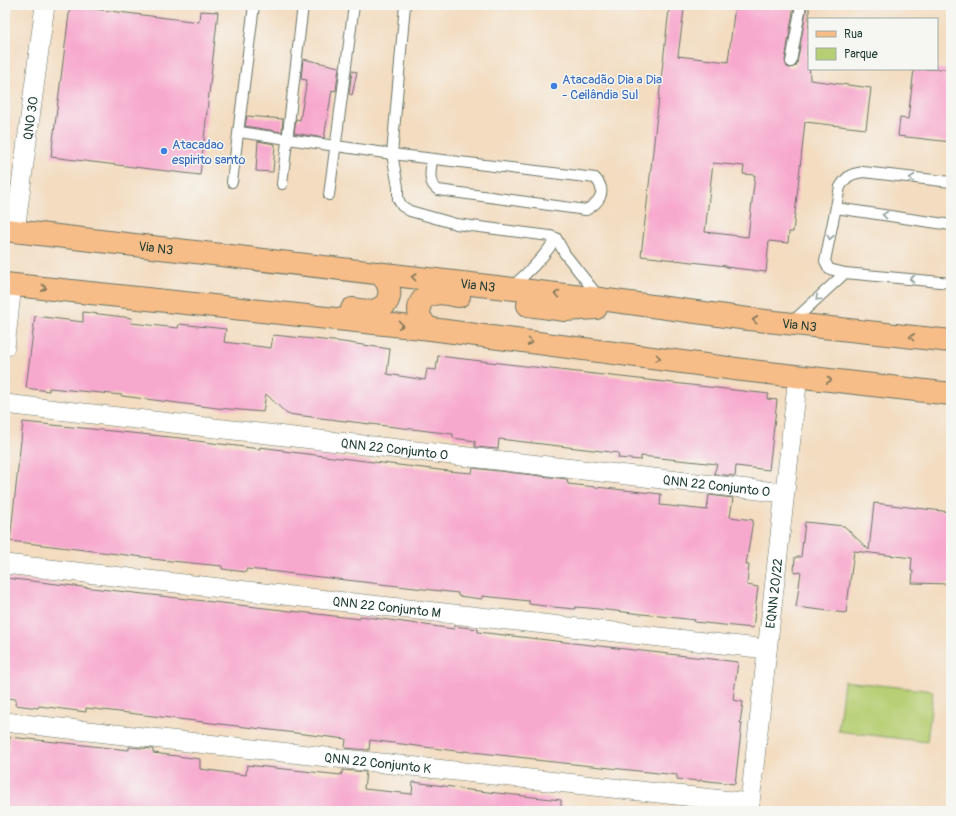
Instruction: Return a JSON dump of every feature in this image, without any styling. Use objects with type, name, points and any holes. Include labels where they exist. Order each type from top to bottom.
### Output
[{"type":"main road","name":"Via N3","points":[[10,230],[653,305],[748,319],[951,341]]},
{"type":"main road","points":[[139,297],[240,296],[368,311],[381,308],[389,297],[390,290],[388,283],[384,277],[378,274]]},
{"type":"main road","points":[[8,285],[139,297],[431,329],[951,394]]},
{"type":"main road","points":[[431,329],[420,320],[419,313],[423,300],[427,296],[438,293],[565,310],[653,305]]},
{"type":"street","name":"QNO 30","points":[[10,230],[45,5]]},
{"type":"street","points":[[5,347],[8,285]]},
{"type":"street","name":"EQNN 20/22","points":[[750,807],[798,376]]},
{"type":"street","name":"QNN 22 Conjunto O","points":[[5,404],[784,492]]},
{"type":"street","name":"QNN 22 Conjunto M","points":[[5,564],[767,649]]},
{"type":"street","name":"QNN 22 Conjunto K","points":[[5,722],[750,807]]},
{"type":"lane","points":[[232,182],[254,5]]},
{"type":"lane","points":[[282,184],[303,5]]},
{"type":"lane","points":[[329,195],[354,5]]},
{"type":"lane","points":[[406,5],[392,154],[398,187],[398,199],[402,206],[410,211],[456,224],[556,238],[565,254],[600,299]]},
{"type":"lane","points":[[791,62],[801,5]]},
{"type":"lane","points":[[239,132],[392,154],[595,178],[600,182],[601,193],[598,201],[586,210],[438,190],[434,187],[430,178],[432,159]]},
{"type":"lane","points":[[951,182],[862,172],[852,174],[840,187],[825,261],[827,266],[834,271],[845,273],[951,283]]},
{"type":"lane","points":[[836,208],[951,225]]},
{"type":"lane","points":[[510,288],[538,262],[549,250],[556,238]]},
{"type":"lane","points":[[791,323],[845,273]]},
{"type":"green space","points":[[844,681],[933,691],[927,742],[838,731]]},
{"type":"building","points":[[735,5],[794,5],[785,61],[787,67],[790,68],[796,66],[807,5],[809,5],[807,55],[810,80],[871,88],[866,129],[805,122],[793,232],[789,232],[788,243],[769,241],[766,272],[641,256],[669,9],[684,10],[678,56],[728,62]],"holes":[[[713,163],[744,166],[743,174],[755,175],[748,237],[705,232]]]},
{"type":"building","points":[[70,6],[199,22],[200,11],[218,12],[200,175],[51,157]]},
{"type":"building","points":[[303,59],[339,67],[336,91],[332,90],[324,138],[294,133],[296,119],[300,120],[307,80],[301,79]]},
{"type":"building","points":[[951,69],[951,142],[898,136],[900,118],[908,119],[914,70]]},
{"type":"building","points":[[352,71],[357,72],[352,95],[349,94]]},
{"type":"building","points":[[247,116],[283,119],[282,132],[245,126]]},
{"type":"building","points":[[258,141],[275,144],[273,172],[256,171]]},
{"type":"building","points":[[83,312],[132,318],[131,323],[178,328],[179,324],[226,329],[224,342],[271,348],[273,335],[343,342],[390,349],[387,374],[425,380],[427,369],[436,370],[438,356],[769,394],[767,399],[777,400],[769,470],[736,466],[735,476],[714,474],[717,464],[641,456],[641,460],[618,458],[619,453],[499,439],[498,449],[475,447],[475,441],[453,438],[453,434],[287,414],[266,394],[263,412],[217,408],[122,395],[49,388],[49,391],[26,388],[35,316],[83,322]]},
{"type":"building","points":[[23,422],[190,439],[189,440],[260,449],[260,447],[448,471],[472,473],[473,468],[567,479],[568,484],[661,494],[660,505],[707,510],[709,495],[733,498],[730,517],[753,520],[746,565],[749,565],[747,585],[758,587],[753,628],[589,608],[575,607],[575,609],[553,607],[529,604],[529,601],[482,596],[482,599],[458,596],[458,593],[269,571],[246,569],[246,572],[222,569],[222,566],[151,559],[10,541]]},
{"type":"building","points":[[874,503],[951,512],[949,526],[951,526],[951,584],[912,583],[912,558],[854,551],[846,613],[796,607],[801,572],[794,573],[795,557],[801,557],[805,522],[844,526],[869,550]]},
{"type":"building","points":[[5,578],[360,619],[360,616],[454,629],[454,626],[478,629],[478,632],[738,662],[733,700],[743,702],[735,784],[677,779],[677,775],[464,752],[370,740],[369,750],[345,748],[346,739],[86,708],[86,712],[39,706],[38,708],[15,705],[16,699],[5,698]]},
{"type":"building","points":[[10,737],[129,750],[129,747],[153,749],[153,753],[200,759],[200,769],[246,775],[247,765],[341,775],[343,770],[366,772],[364,789],[412,794],[413,782],[460,789],[561,800],[561,811],[5,811],[5,752],[8,752]]},
{"type":"place","name":"Atacadão Dia a Dia - Ceilândia Sul","points":[[554,86]]},
{"type":"place","name":"Atacadao espirito santo","points":[[164,151]]}]
